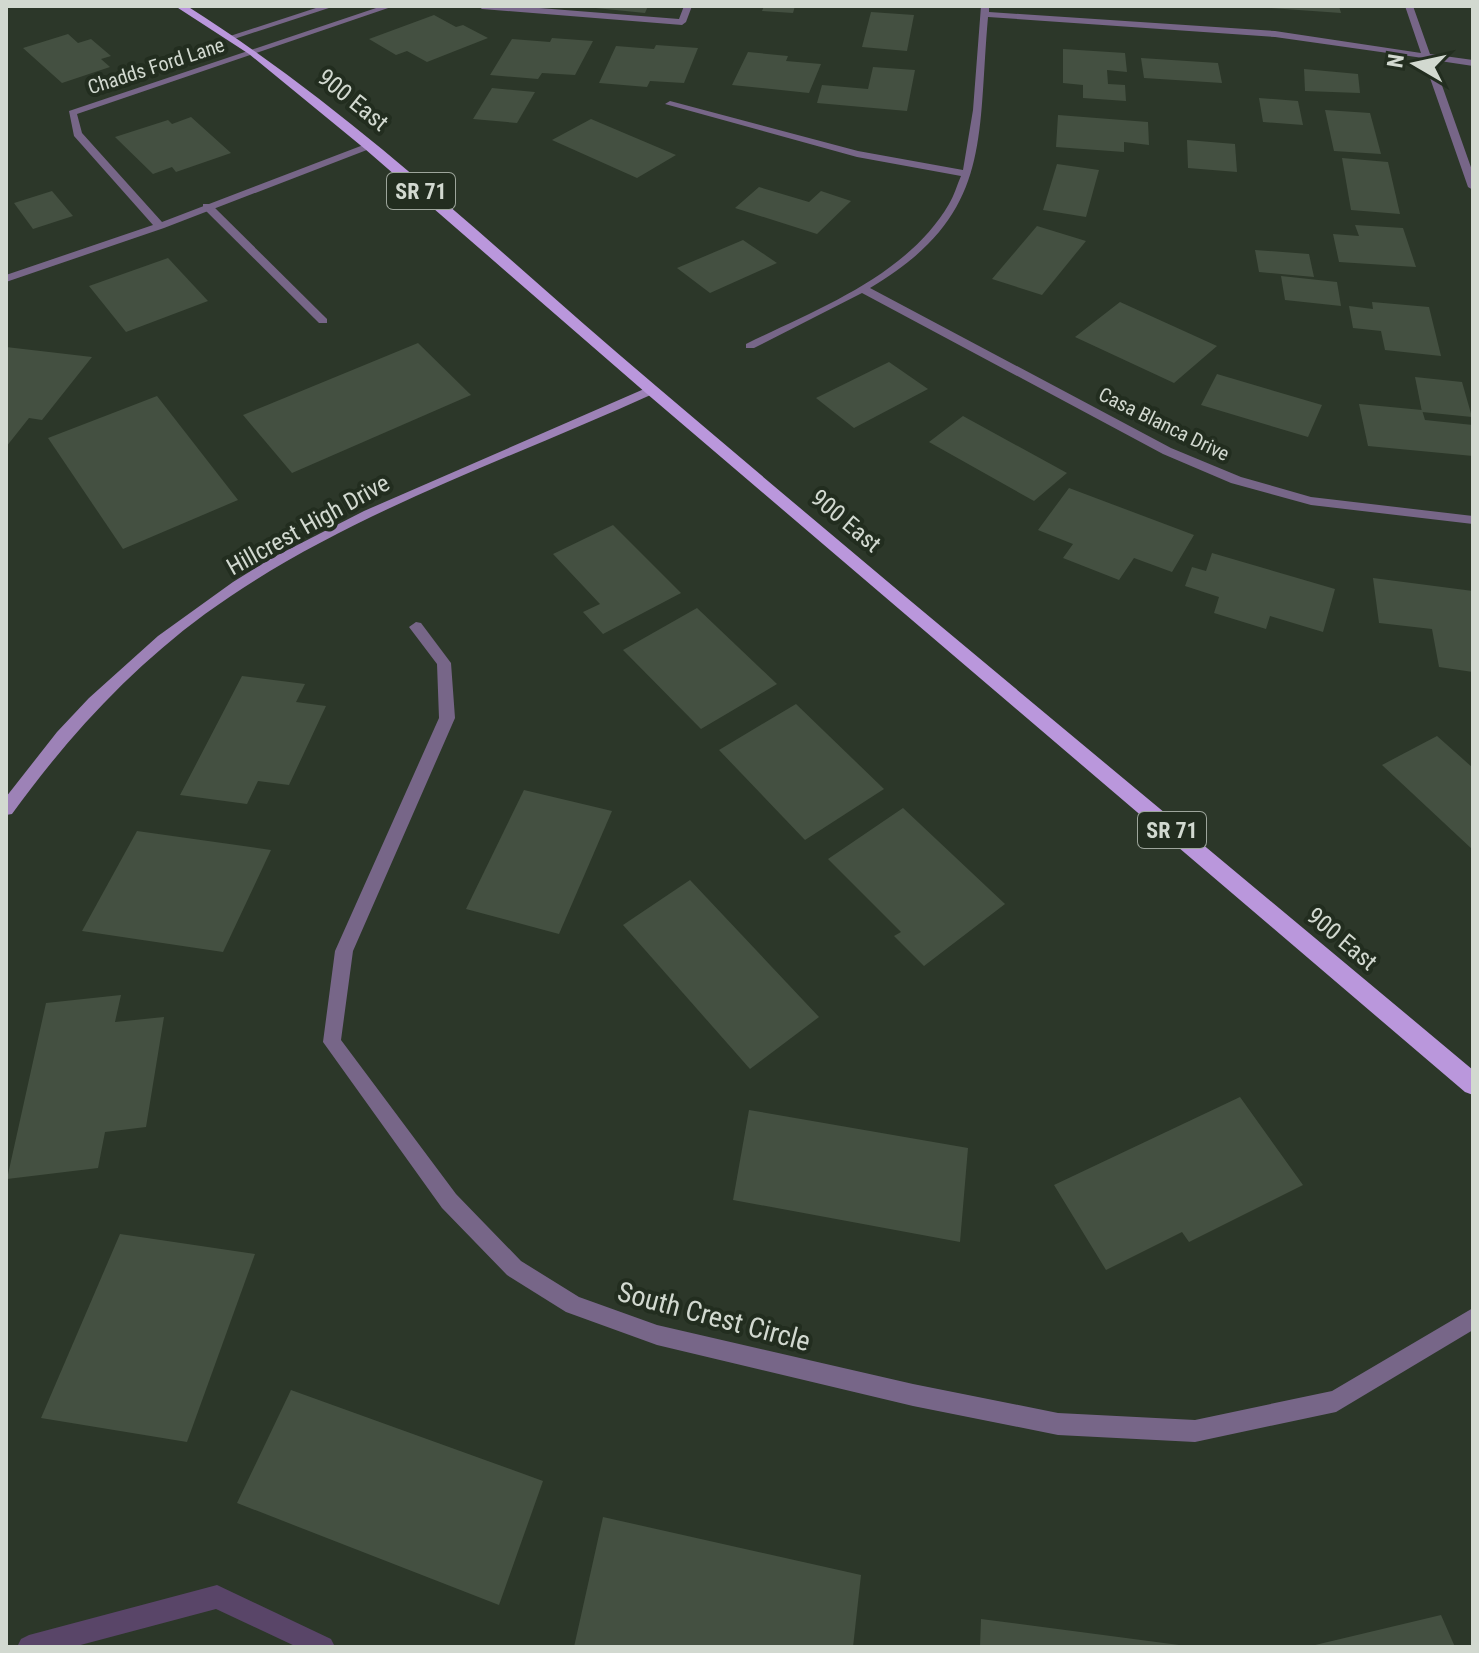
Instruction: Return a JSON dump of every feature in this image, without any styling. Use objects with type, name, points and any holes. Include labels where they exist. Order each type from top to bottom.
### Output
[{"type":"main road","name":"900 East","points":[[180,6],[253,52],[369,146],[651,390],[1473,1084]]},
{"type":"street","points":[[231,37],[331,6]]},
{"type":"street","points":[[253,52],[390,6]]},
{"type":"street","points":[[482,6],[682,22],[688,6]]},
{"type":"street","points":[[1409,6],[1473,187]]},
{"type":"street","points":[[750,346],[863,289],[900,263],[926,239],[949,211],[968,174],[974,141],[984,10],[1275,34],[1473,63]]},
{"type":"street","name":"Chadds Ford Lane","points":[[160,226],[77,134],[72,113],[189,77],[253,52]]},
{"type":"street","points":[[670,104],[857,154],[968,174]]},
{"type":"street","points":[[6,279],[160,226],[369,146]]},
{"type":"street","points":[[207,206],[323,321]]},
{"type":"street","name":"Casa Blanca Drive","points":[[863,289],[1167,451],[1236,480],[1311,501],[1473,520]]},
{"type":"street","name":"Hillcrest High Drive","points":[[6,809],[34,768],[108,686],[189,619],[276,562],[396,500],[575,426],[651,390]]},
{"type":"street","name":"South Crest Circle","points":[[416,627],[444,663],[447,718],[344,951],[332,1042],[449,1201],[514,1268],[573,1305],[657,1335],[913,1395],[1058,1424],[1164,1430],[1195,1431],[1336,1401],[1473,1318]]},
{"type":"building","points":[[576,6],[648,6],[645,13]]},
{"type":"building","points":[[764,6],[795,6],[793,13],[762,11]]},
{"type":"building","points":[[1339,6],[1341,13],[1269,8]]},
{"type":"building","points":[[871,12],[914,15],[907,51],[862,47]]},
{"type":"building","points":[[434,15],[456,27],[463,25],[488,38],[427,62],[407,51],[396,55],[369,39]]},
{"type":"building","points":[[68,34],[78,43],[91,39],[111,56],[101,59],[110,67],[62,83],[23,48]]},
{"type":"building","points":[[552,38],[593,41],[575,75],[542,73],[538,79],[490,75],[512,39],[550,42]]},
{"type":"building","points":[[656,45],[698,48],[684,83],[650,81],[647,87],[599,83],[616,46],[654,49]]},
{"type":"building","points":[[1063,49],[1125,53],[1127,72],[1107,70],[1108,84],[1125,85],[1126,101],[1083,98],[1083,85],[1063,83]]},
{"type":"building","points":[[748,52],[788,56],[786,61],[821,64],[809,93],[732,85]]},
{"type":"building","points":[[1141,58],[1218,63],[1222,83],[1144,78]]},
{"type":"building","points":[[873,67],[915,70],[907,111],[817,103],[822,85],[868,89]]},
{"type":"building","points":[[1304,69],[1358,74],[1360,93],[1305,91]]},
{"type":"building","points":[[492,88],[535,92],[517,123],[473,119]]},
{"type":"building","points":[[1259,98],[1298,101],[1303,125],[1263,122]]},
{"type":"building","points":[[1325,110],[1370,113],[1381,154],[1334,151]]},
{"type":"building","points":[[1058,115],[1148,122],[1149,145],[1124,142],[1124,152],[1056,147]]},
{"type":"building","points":[[191,117],[231,153],[176,172],[172,167],[153,174],[115,137],[168,120],[172,124]]},
{"type":"building","points":[[591,119],[676,155],[637,178],[552,140]]},
{"type":"building","points":[[1187,140],[1235,144],[1237,172],[1188,168]]},
{"type":"building","points":[[1342,158],[1388,162],[1400,214],[1351,210]]},
{"type":"building","points":[[1057,164],[1099,170],[1086,217],[1043,210]]},
{"type":"building","points":[[759,187],[809,202],[821,191],[851,201],[817,234],[735,208]]},
{"type":"building","points":[[52,191],[73,216],[33,229],[14,203]]},
{"type":"building","points":[[1355,225],[1403,228],[1416,267],[1339,262],[1333,234],[1359,236]]},
{"type":"building","points":[[1037,226],[1086,241],[1042,295],[992,279]]},
{"type":"building","points":[[743,240],[777,263],[710,293],[677,268]]},
{"type":"building","points":[[1255,250],[1309,254],[1314,277],[1259,272]]},
{"type":"building","points":[[168,258],[208,301],[126,332],[89,286]]},
{"type":"building","points":[[1281,276],[1337,282],[1341,306],[1285,300]]},
{"type":"building","points":[[1120,302],[1217,346],[1174,383],[1075,337]]},
{"type":"building","points":[[1372,302],[1429,307],[1441,356],[1385,350],[1381,331],[1353,328],[1349,306],[1373,309]]},
{"type":"building","points":[[418,343],[471,395],[292,473],[243,415]]},
{"type":"building","points":[[6,347],[92,357],[42,420],[29,418],[6,447]]},
{"type":"building","points":[[889,362],[928,389],[854,428],[816,398]]},
{"type":"building","points":[[1217,374],[1322,405],[1308,437],[1201,405]]},
{"type":"building","points":[[1415,377],[1462,382],[1472,417],[1422,412]]},
{"type":"building","points":[[157,396],[238,500],[123,549],[48,438]]},
{"type":"building","points":[[1359,404],[1422,410],[1425,420],[1473,425],[1473,456],[1368,446]]},
{"type":"building","points":[[963,416],[1067,473],[1034,501],[929,442]]},
{"type":"building","points":[[1069,488],[1194,535],[1172,572],[1134,558],[1119,580],[1063,558],[1073,544],[1038,530]]},
{"type":"building","points":[[613,525],[681,593],[603,634],[583,612],[600,604],[553,554]]},
{"type":"building","points":[[1212,553],[1335,589],[1323,632],[1270,616],[1266,629],[1214,613],[1219,597],[1185,586],[1192,567],[1206,571]]},
{"type":"building","points":[[1373,578],[1473,591],[1473,672],[1439,667],[1432,629],[1379,623]]},
{"type":"building","points":[[697,608],[777,684],[701,729],[623,650]]},
{"type":"building","points":[[242,676],[305,684],[296,702],[326,706],[289,785],[258,781],[247,804],[180,795]]},
{"type":"building","points":[[796,704],[884,789],[805,840],[719,750]]},
{"type":"building","points":[[1437,736],[1473,768],[1473,850],[1382,765]]},
{"type":"building","points":[[524,790],[612,811],[559,934],[466,909]]},
{"type":"building","points":[[903,808],[1005,904],[924,966],[894,936],[901,932],[828,859]]},
{"type":"building","points":[[137,831],[271,850],[223,952],[82,931]]},
{"type":"building","points":[[690,880],[819,1017],[750,1069],[623,925]]},
{"type":"building","points":[[121,995],[115,1022],[164,1017],[146,1127],[105,1132],[98,1168],[7,1179],[46,1003]]},
{"type":"building","points":[[1240,1097],[1303,1185],[1189,1242],[1182,1232],[1106,1270],[1054,1185]]},
{"type":"building","points":[[749,1110],[968,1148],[960,1242],[733,1200]]},
{"type":"building","points":[[120,1234],[255,1254],[187,1442],[41,1418]]},
{"type":"building","points":[[291,1390],[543,1481],[499,1605],[237,1503]]},
{"type":"building","points":[[603,1517],[861,1575],[853,1647],[574,1647]]},
{"type":"building","points":[[1441,1615],[1455,1647],[1311,1647],[1311,1646]]},
{"type":"building","points":[[981,1619],[1179,1645],[1179,1647],[980,1647]]},
{"type":"waterway","points":[[29,1647],[217,1597],[323,1647]]}]
